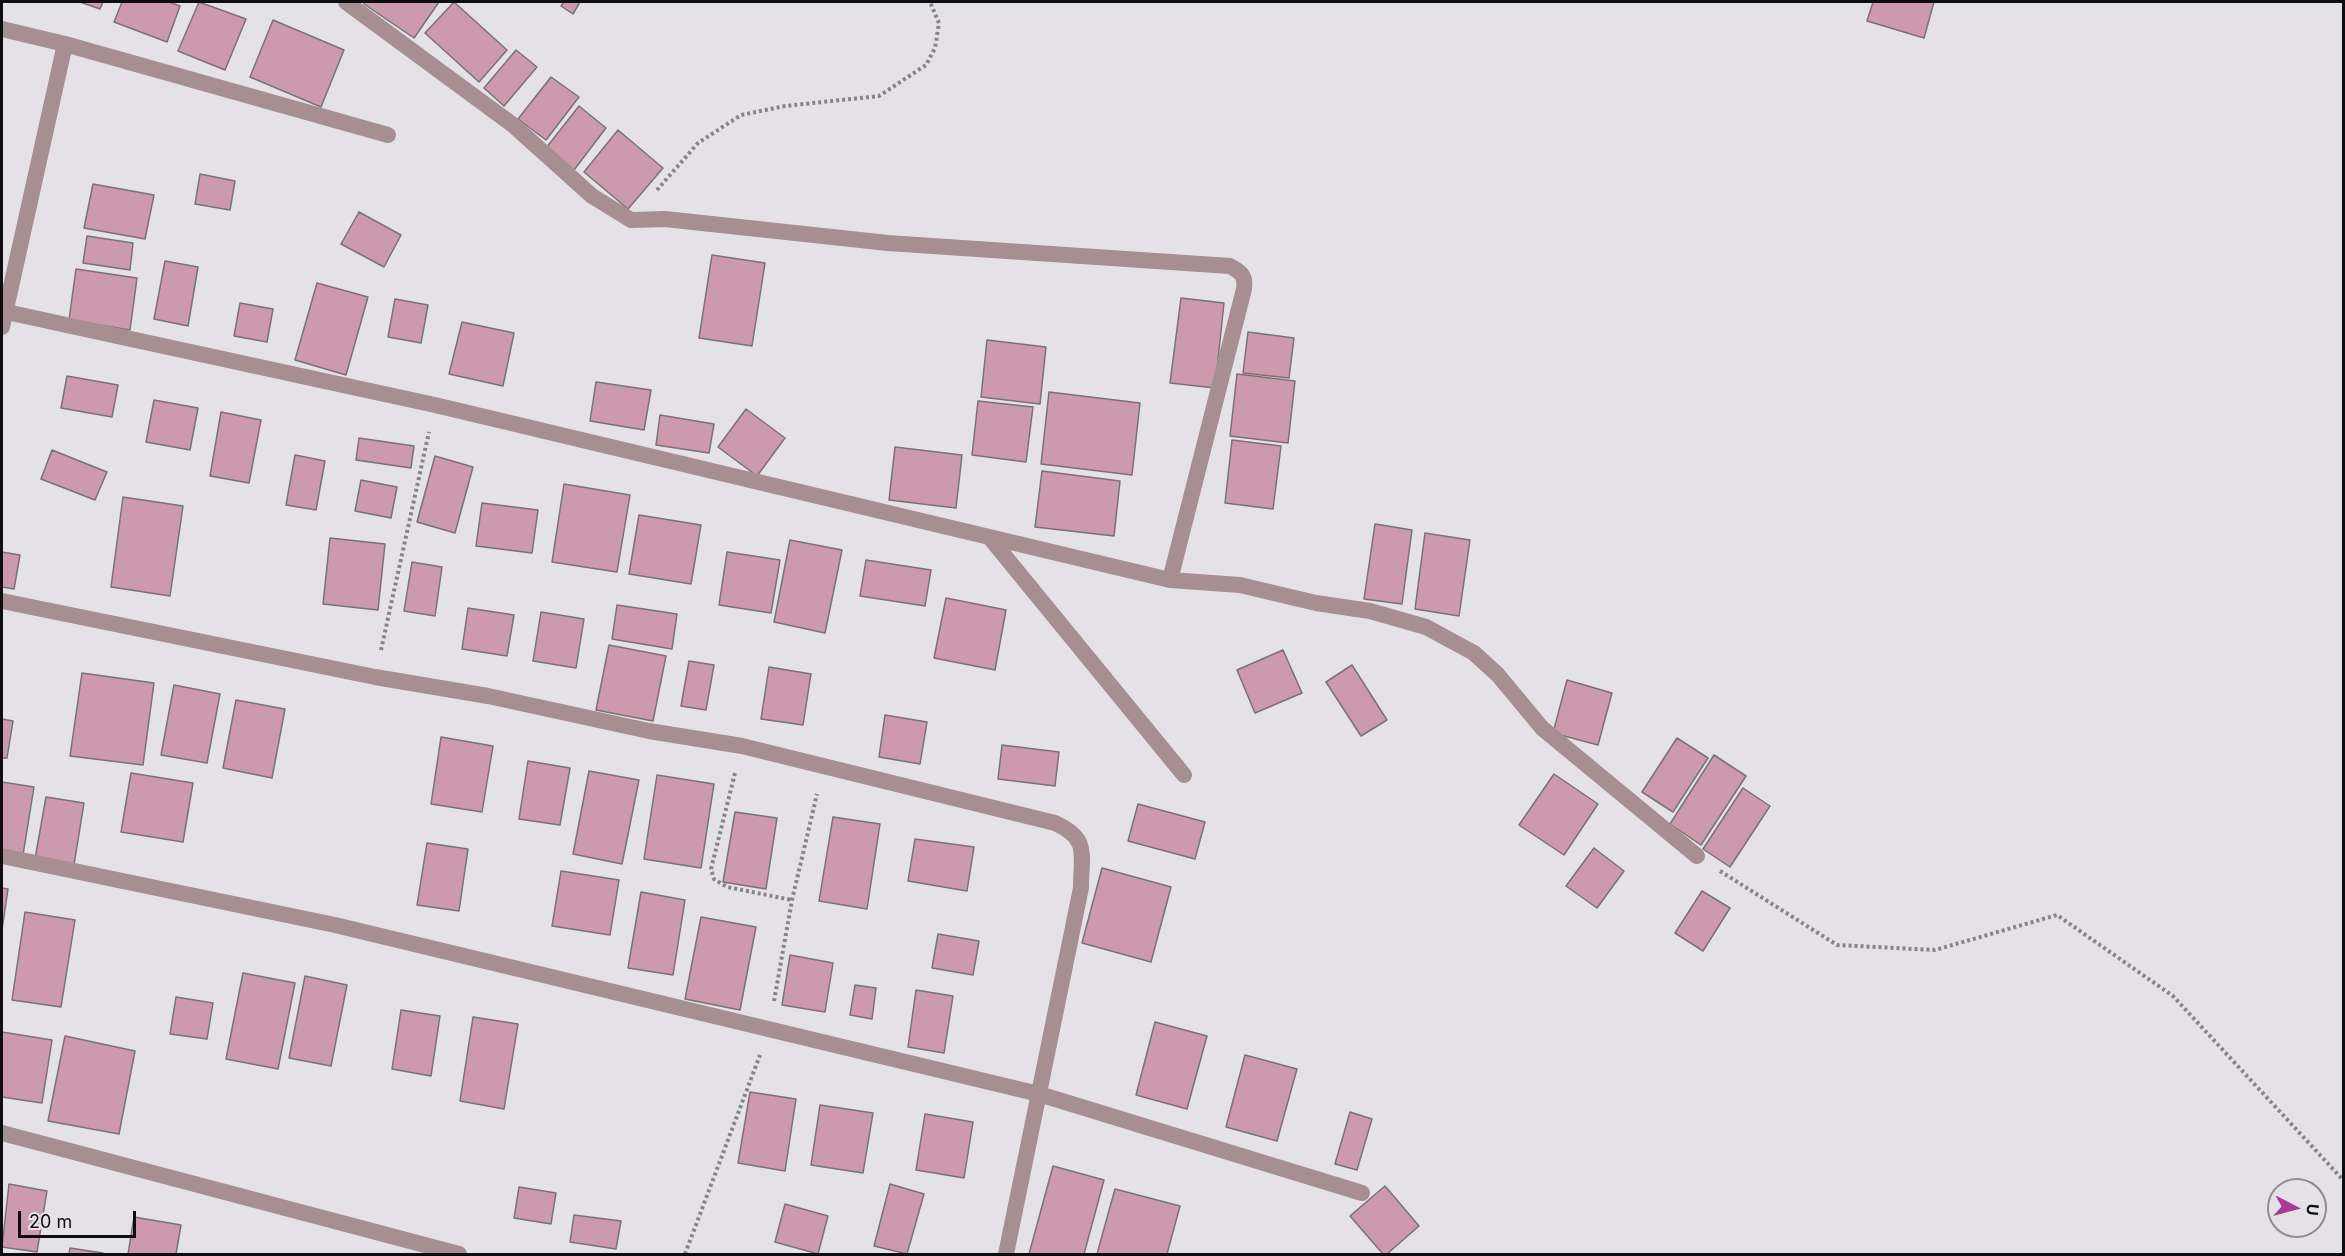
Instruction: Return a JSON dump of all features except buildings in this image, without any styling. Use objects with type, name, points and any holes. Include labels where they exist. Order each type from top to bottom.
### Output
[{"type":"street","points":[[346,2],[513,125],[592,196],[631,220],[665,219],[888,243],[1230,266],[1242,273],[1244,289],[1170,580]]},
{"type":"street","points":[[2,29],[65,44],[388,135]]},
{"type":"street","points":[[65,44],[3,316],[435,405],[1170,580],[1240,585],[1316,603],[1370,611],[1426,627],[1474,653],[1498,675],[1542,728],[1697,856]]},
{"type":"street","points":[[990,538],[1184,775]]},
{"type":"street","points":[[2,601],[375,676],[488,696],[649,731],[742,746],[824,764],[1054,823],[1078,836],[1081,845],[1081,888],[1006,1254]]},
{"type":"street","points":[[2,856],[335,925],[1039,1094],[1362,1193]]},
{"type":"street","points":[[2,1133],[459,1254]]},
{"type":"path","points":[[631,220],[698,143],[741,115],[785,106],[879,96],[926,65],[935,48],[939,23],[930,2]]},
{"type":"path","points":[[375,676],[435,405]]},
{"type":"path","points":[[742,746],[711,869],[714,879],[727,887],[792,900]]},
{"type":"path","points":[[685,1254],[769,1030],[792,900],[824,764]]},
{"type":"path","points":[[1697,856],[1837,945],[1935,950],[2057,915],[2173,996],[2343,1181]]}]
